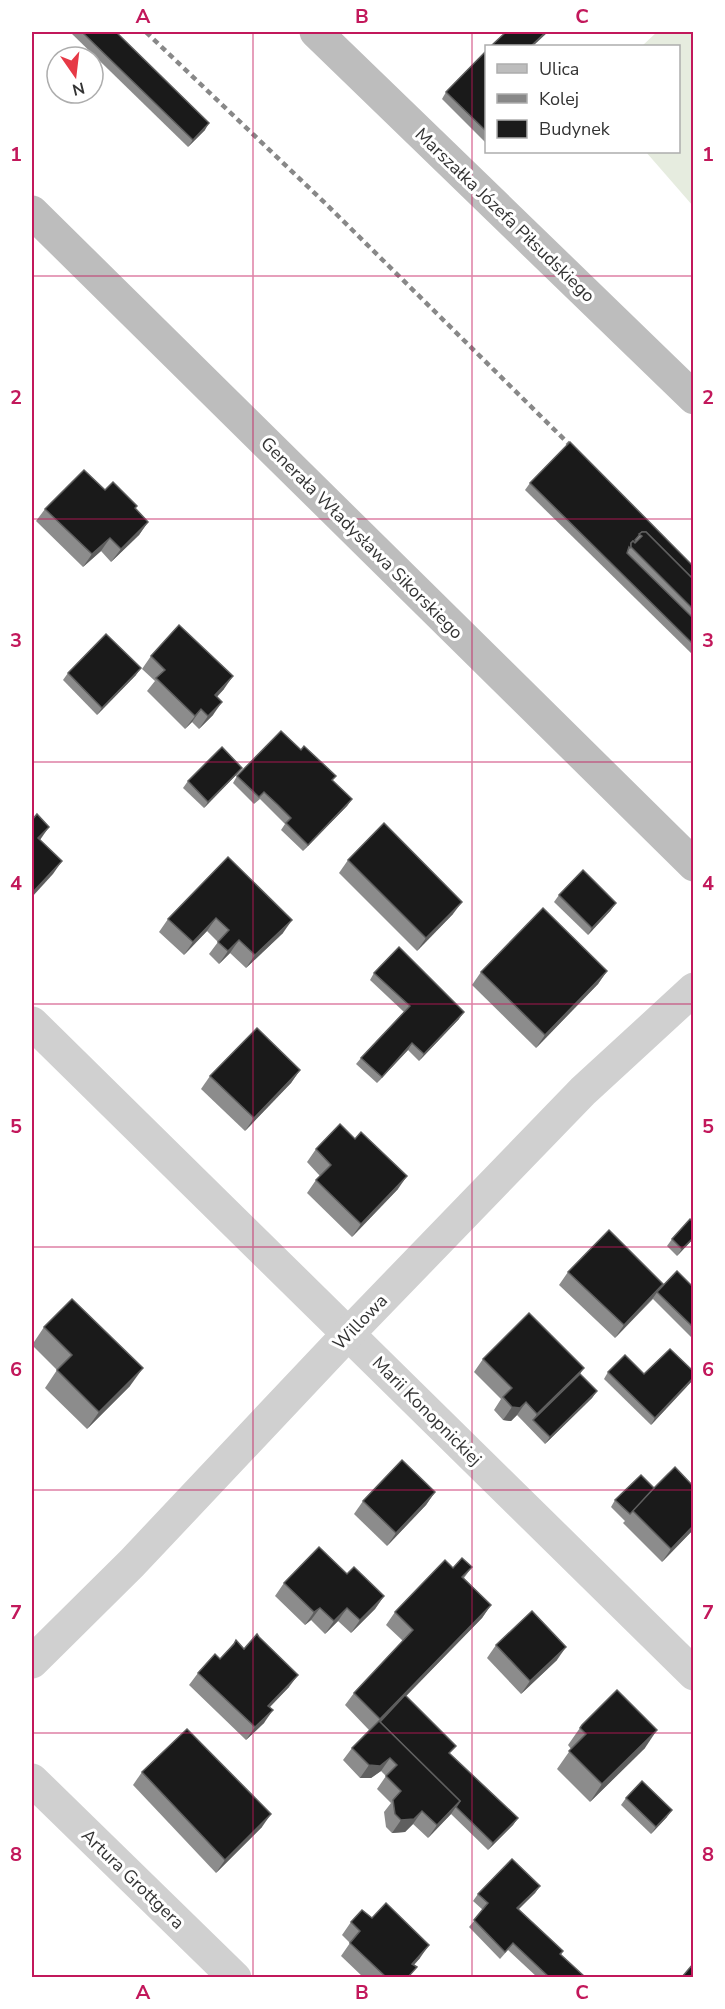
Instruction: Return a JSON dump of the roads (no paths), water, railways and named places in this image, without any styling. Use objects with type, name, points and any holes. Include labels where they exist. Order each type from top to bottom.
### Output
[{"type":"main road","name":"Marszałka Józefa Piłsudskiego","points":[[316,32],[693,398]]},
{"type":"main road","name":"Generała Władysława Sikorskiego","points":[[32,212],[693,865]]},
{"type":"street","name":"Willowa","points":[[32,1662],[132,1563],[348,1334],[583,1091],[693,989]]},
{"type":"street","name":"Marii Konopnickiej","points":[[32,1023],[693,1674]]},
{"type":"street","name":"Artura Grottgera","points":[[32,1780],[235,1977]]},
{"type":"railway","points":[[146,32],[326,204],[580,455]]}]
